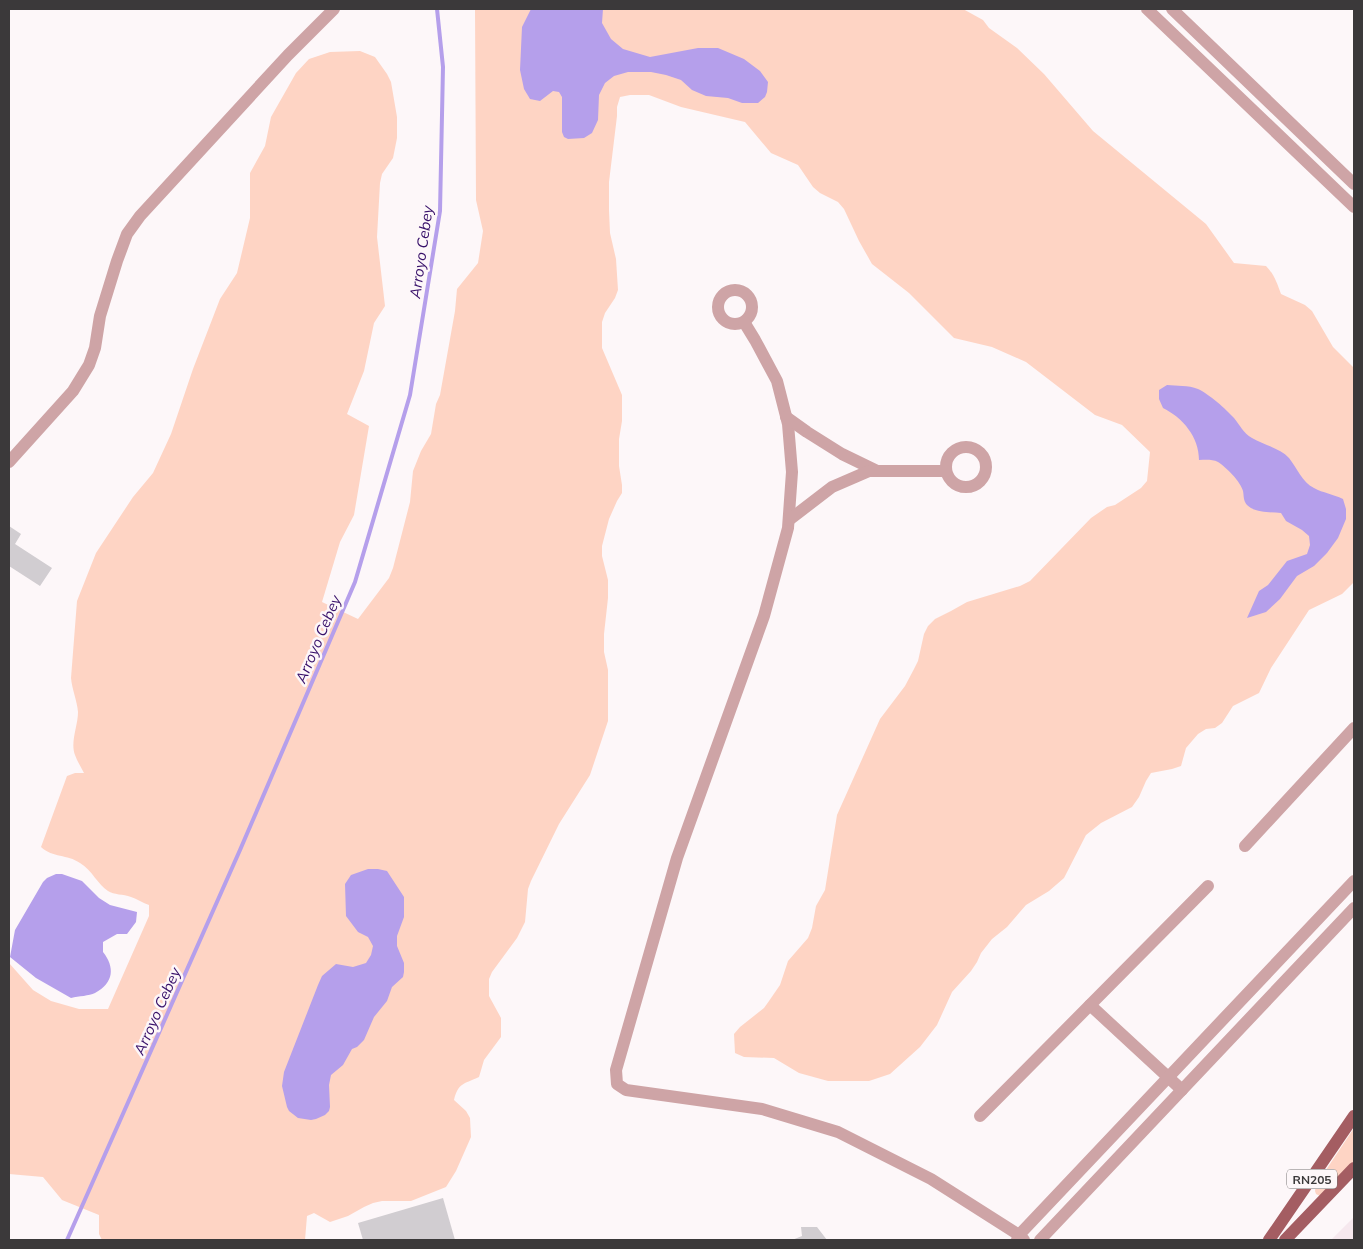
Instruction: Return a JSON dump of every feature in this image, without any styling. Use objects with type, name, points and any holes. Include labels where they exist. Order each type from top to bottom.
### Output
[{"type":"main road","name":"RN205","points":[[1269,1240],[1354,1116]]},
{"type":"main road","name":"RN205","points":[[1285,1240],[1354,1168]]},
{"type":"street","points":[[9,462],[73,391],[89,365],[95,348],[100,316],[127,234],[140,216],[288,55],[334,9]]},
{"type":"street","points":[[1147,9],[1353,202]]},
{"type":"street","points":[[1172,9],[1354,184]]},
{"type":"street","points":[[1194,54],[1205,40]]},
{"type":"street","points":[[744,322],[777,381],[788,424],[792,472],[788,528],[764,616],[677,858],[616,1070],[617,1084],[626,1090],[762,1109],[838,1132],[931,1179],[1020,1238],[1354,881]]},
{"type":"street","points":[[786,417],[842,454],[877,471]]},
{"type":"street","points":[[789,520],[832,487],[869,471],[946,471]]},
{"type":"street","points":[[1245,846],[1354,728]]},
{"type":"street","points":[[980,1116],[1208,886]]},
{"type":"street","points":[[1040,1240],[1354,908]]},
{"type":"street","points":[[1090,1005],[1182,1090]]},
{"type":"shaded area","points":[[475,9],[963,9],[983,20],[989,28],[1017,48],[1044,74],[1093,131],[1206,224],[1234,263],[1266,266],[1277,282],[1281,294],[1305,305],[1312,311],[1333,347],[1354,368],[1354,582],[1342,594],[1309,610],[1271,668],[1259,693],[1233,706],[1222,723],[1215,728],[1206,729],[1198,734],[1186,748],[1181,766],[1151,773],[1132,807],[1101,823],[1086,835],[1064,878],[1049,891],[1026,905],[1007,927],[992,939],[981,953],[971,971],[952,992],[937,1025],[920,1047],[890,1074],[869,1081],[828,1081],[799,1073],[774,1058],[744,1057],[735,1053],[734,1034],[764,1008],[780,985],[788,961],[808,938],[816,906],[825,890],[837,815],[880,719],[905,686],[918,661],[924,634],[928,626],[935,619],[967,602],[1020,586],[1030,581],[1091,518],[1141,488],[1147,481],[1150,452],[1122,425],[1095,415],[1026,362],[992,347],[954,338],[909,293],[872,264],[844,209],[838,202],[820,193],[813,187],[798,165],[771,153],[745,122],[681,107],[649,95],[620,97],[617,107],[609,182],[610,233],[616,259],[618,290],[602,322],[602,348],[622,395],[619,466],[622,493],[609,519],[602,546],[602,556],[608,580],[604,652],[608,670],[608,721],[590,775],[559,824],[531,881],[528,889],[525,922],[517,938],[489,979],[489,996],[501,1018],[501,1037],[484,1060],[479,1077],[462,1085],[457,1090],[454,1100],[466,1111],[470,1118],[471,1137],[456,1171],[446,1187],[411,1201],[382,1201],[373,1203],[348,1216],[330,1222],[314,1213],[307,1216],[305,1240],[102,1240],[99,1234],[99,1215],[62,1200],[43,1177],[9,1174],[9,963],[33,990],[51,1001],[79,1009],[108,1009],[149,916],[149,905],[131,897],[110,892],[80,863],[70,858],[50,853],[41,847],[67,776],[75,773],[84,773],[76,757],[73,745],[78,717],[71,678],[77,601],[96,553],[133,497],[153,473],[171,434],[220,299],[237,273],[250,218],[250,173],[265,146],[271,117],[296,73],[309,59],[330,52],[360,51],[375,57],[391,82],[397,117],[397,138],[393,158],[382,174],[380,183],[377,237],[385,306],[374,323],[364,371],[347,414],[369,426],[354,515],[340,542],[322,602],[358,619],[389,578],[410,502],[413,471],[421,451],[431,434],[436,404],[440,395],[455,311],[457,289],[478,263],[483,231],[476,200]]},
{"type":"shaded area","points":[[531,9],[603,9],[602,23],[611,39],[623,49],[650,57],[698,48],[718,48],[744,59],[760,71],[768,82],[767,92],[765,97],[758,103],[742,103],[728,98],[706,96],[692,90],[681,80],[666,75],[651,72],[628,72],[614,76],[605,83],[599,95],[598,120],[592,133],[584,138],[568,139],[564,137],[562,132],[562,97],[559,92],[553,91],[540,101],[530,99],[524,89],[520,70],[522,27]]},
{"type":"shaded area","points":[[1167,385],[1186,386],[1207,394],[1231,414],[1249,436],[1277,449],[1289,458],[1303,479],[1310,485],[1317,490],[1343,499],[1346,519],[1338,538],[1314,566],[1297,576],[1280,599],[1266,612],[1247,618],[1259,591],[1268,585],[1287,561],[1307,554],[1310,545],[1309,536],[1286,521],[1281,513],[1263,512],[1250,508],[1245,501],[1239,483],[1225,467],[1216,461],[1199,460],[1193,436],[1177,417],[1163,408],[1159,399],[1159,390]]},
{"type":"shaded area","points":[[368,869],[387,871],[404,897],[404,917],[397,936],[397,946],[404,963],[403,977],[392,987],[387,1001],[374,1017],[364,1040],[352,1049],[343,1065],[331,1075],[329,1111],[316,1119],[298,1118],[287,1107],[282,1086],[284,1072],[322,976],[336,964],[353,967],[366,963],[371,955],[373,946],[368,937],[358,932],[346,916],[345,884],[351,875]]},
{"type":"shaded area","points":[[56,874],[62,874],[82,881],[99,898],[110,905],[137,912],[136,922],[127,934],[117,934],[103,942],[103,952],[109,963],[111,974],[106,984],[93,994],[71,998],[36,978],[10,957],[15,930],[43,882]]},
{"type":"shaded area","points":[[1354,1128],[1354,1162],[1320,1196],[1316,1194],[1316,1185]]},
{"type":"shaded area","points":[[1354,1217],[1354,1240],[1331,1240]]},
{"type":"building","points":[[9,526],[21,534],[15,544],[52,568],[40,586],[9,566]]},
{"type":"building","points":[[443,1198],[455,1240],[363,1240],[358,1223]]},
{"type":"building","points":[[801,1227],[817,1227],[827,1240],[792,1240],[802,1236]]},
{"type":"waterway","name":"Arroyo Cebey","points":[[67,1240],[240,850],[355,582],[410,395],[440,211],[443,67],[437,9]]}]
